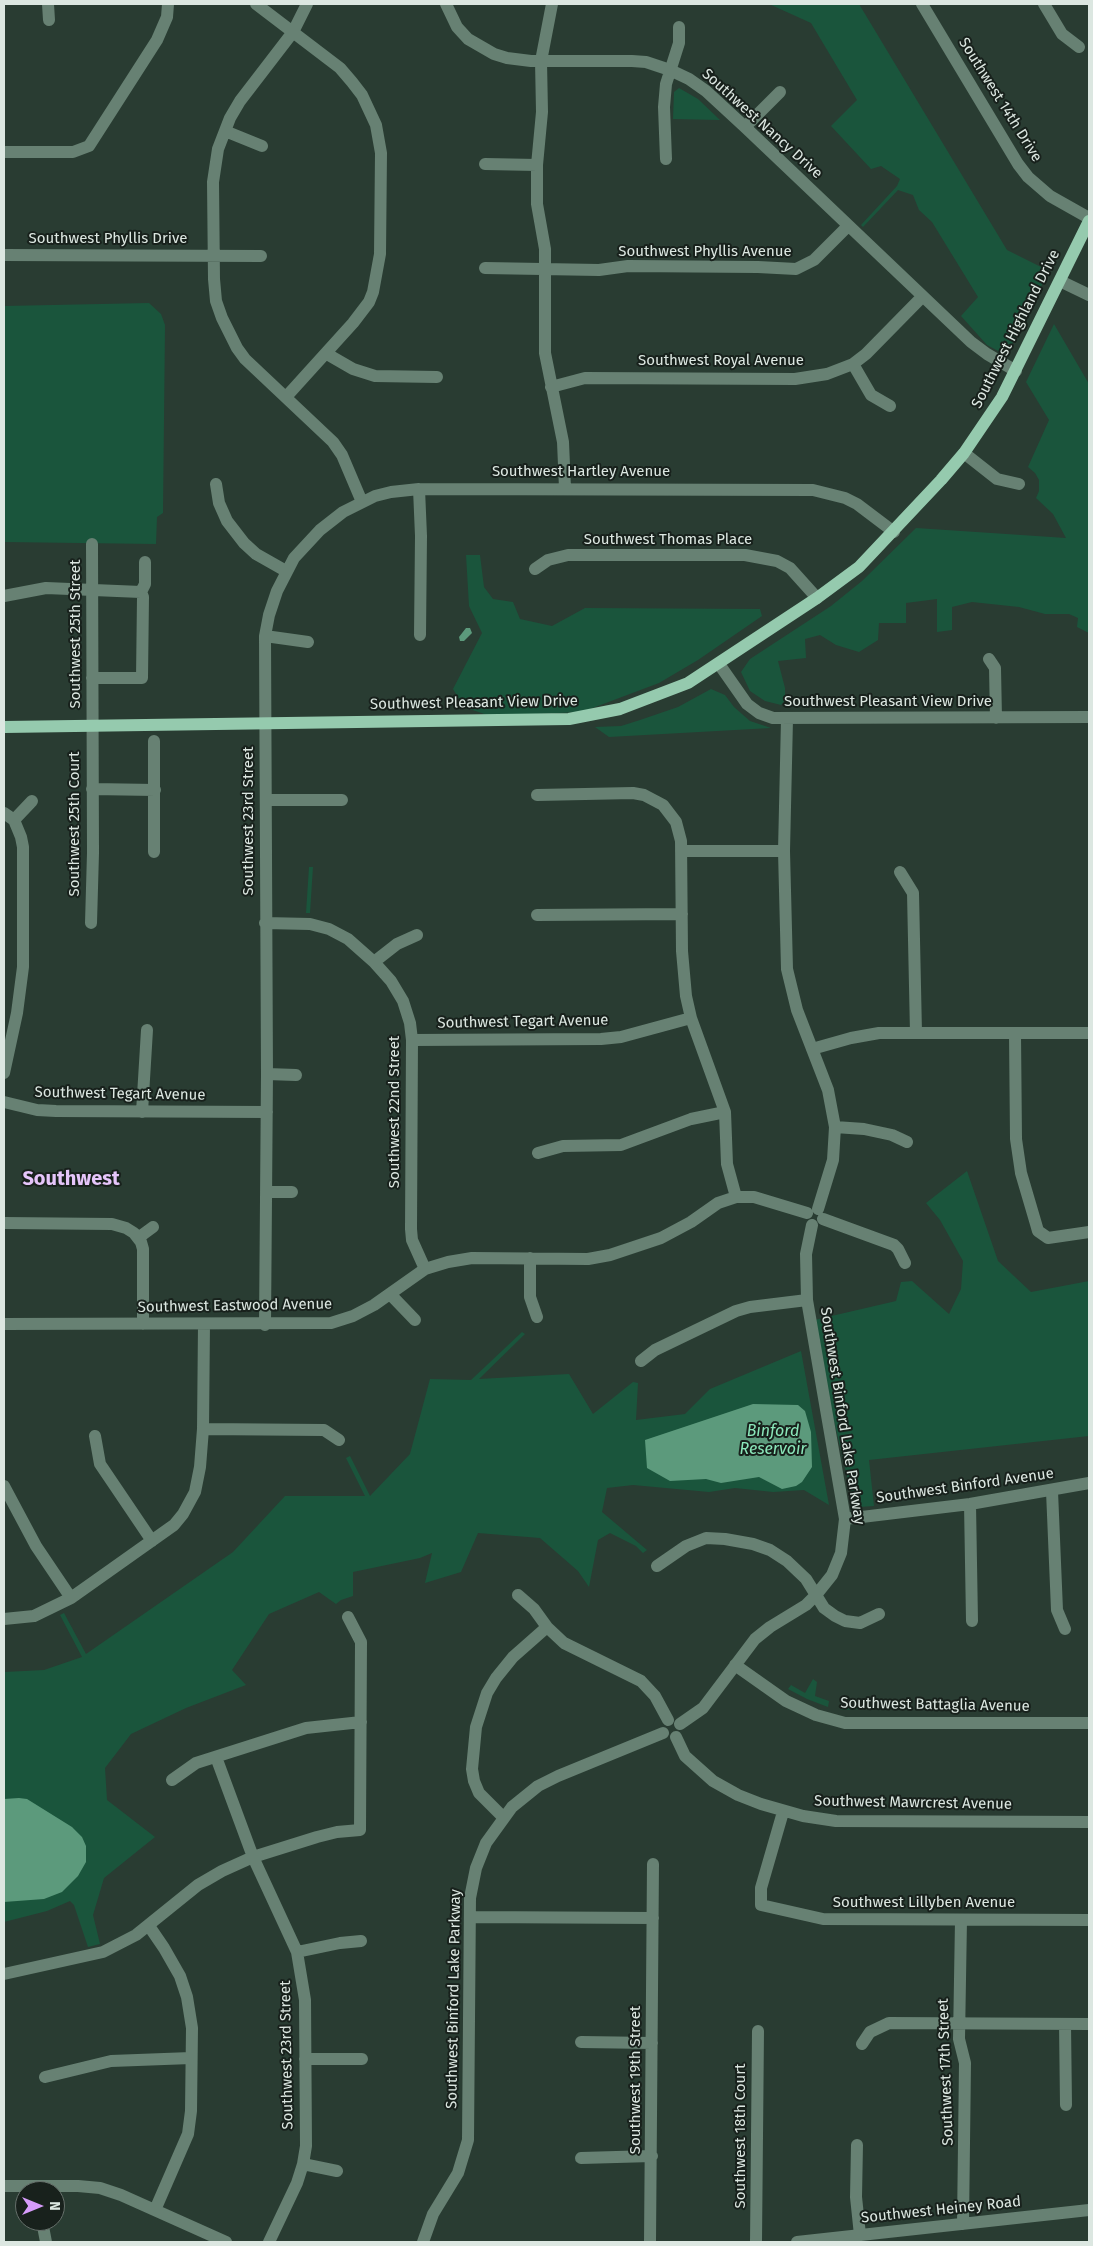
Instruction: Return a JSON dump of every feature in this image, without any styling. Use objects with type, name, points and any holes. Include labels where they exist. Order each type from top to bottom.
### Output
[{"type":"main road","name":"Southwest Highland Drive","points":[[719,664],[817,598],[859,567],[894,532],[964,453],[989,417],[1016,371],[1089,219]]},
{"type":"main road","name":"Southwest Pleasant View Drive","points":[[4,727],[583,717],[620,709],[658,696],[702,676],[719,664]]},
{"type":"street","points":[[48,4],[49,20]]},
{"type":"street","points":[[4,152],[74,152],[89,146],[157,40],[167,16],[168,4]]},
{"type":"street","points":[[256,4],[340,68],[362,95],[376,125],[381,152],[380,254],[373,292],[353,323],[286,397]]},
{"type":"street","points":[[306,4],[293,32],[240,101],[224,131],[214,163],[212,254],[216,301],[228,333],[245,359],[334,442],[342,455],[362,502]]},
{"type":"street","name":"Southwest Nancy Drive","points":[[446,4],[457,27],[468,39],[484,50],[507,58],[632,60],[670,70],[689,79],[706,91],[745,127],[922,297],[979,349],[1016,371]]},
{"type":"street","points":[[552,4],[541,60],[541,125],[537,165],[537,204],[545,249],[545,353],[551,387],[559,415],[563,442],[565,488]]},
{"type":"street","name":"Southwest 14th Drive","points":[[922,4],[1018,164],[1050,196],[1089,219]]},
{"type":"street","points":[[1044,4],[1062,34],[1079,47]]},
{"type":"street","points":[[666,159],[664,108],[666,84],[679,43],[679,27]]},
{"type":"street","points":[[745,127],[780,92]]},
{"type":"street","points":[[224,131],[262,146]]},
{"type":"street","points":[[485,164],[537,165]]},
{"type":"street","name":"Southwest Phyllis Avenue","points":[[485,268],[599,270],[628,266],[796,269],[814,260],[848,226]]},
{"type":"street","name":"Southwest Phyllis Drive","points":[[4,255],[212,254],[261,256]]},
{"type":"street","points":[[1060,281],[1089,295]]},
{"type":"street","name":"Southwest Royal Avenue","points":[[551,387],[579,380],[598,378],[795,379],[827,374],[853,364],[876,346],[922,297]]},
{"type":"street","points":[[326,354],[353,369],[375,376],[437,377]]},
{"type":"street","points":[[853,364],[871,395],[890,406]]},
{"type":"street","points":[[964,453],[997,479],[1019,484]]},
{"type":"street","points":[[216,484],[219,503],[227,521],[244,543],[256,554],[286,571]]},
{"type":"street","points":[[418,489],[421,536],[420,635]]},
{"type":"street","name":"Southwest Hartley Avenue","points":[[286,571],[320,530],[343,512],[362,502],[391,492],[418,489],[813,490],[851,501],[894,532]]},
{"type":"street","name":"Southwest 25th Street","points":[[92,544],[92,724]]},
{"type":"street","name":"Southwest Thomas Place","points":[[535,569],[548,560],[568,555],[745,554],[777,561],[790,568],[817,598]]},
{"type":"street","points":[[140,592],[145,584],[145,562]]},
{"type":"street","name":"Southwest 23rd Street","points":[[265,1325],[267,1112],[265,922],[266,636],[272,604],[286,571]]},
{"type":"street","points":[[4,596],[35,589],[92,589],[140,592]]},
{"type":"street","points":[[92,678],[142,678],[143,598],[140,592]]},
{"type":"street","points":[[266,636],[308,642]]},
{"type":"street","points":[[989,659],[995,668],[996,718]]},
{"type":"street","name":"Southwest Pleasant View Drive","points":[[719,664],[747,704],[759,713],[783,719],[1089,717]]},
{"type":"street","name":"Southwest Binford Lake Parkway","points":[[674,1722],[703,1708],[761,1633],[806,1605],[816,1595],[827,1583],[838,1562],[844,1543],[845,1519],[807,1300],[806,1254],[815,1216],[833,1160],[834,1127],[828,1090],[793,998],[787,970],[783,719]]},
{"type":"street","name":"Southwest 25th Court","points":[[91,923],[92,724]]},
{"type":"street","points":[[154,741],[154,852]]},
{"type":"street","points":[[92,789],[155,790]]},
{"type":"street","points":[[537,795],[633,793],[654,799],[670,813],[680,833],[683,972],[691,1018],[725,1112],[727,1164],[736,1197],[754,1197],[815,1216],[894,1245],[906,1263]]},
{"type":"street","points":[[266,800],[342,800]]},
{"type":"street","points":[[4,1073],[17,1013],[23,967],[23,848],[21,837],[9,817],[32,801]]},
{"type":"street","points":[[681,851],[784,851]]},
{"type":"street","points":[[900,872],[913,893],[916,1034]]},
{"type":"street","points":[[537,915],[682,914]]},
{"type":"street","name":"Southwest 22nd Street","points":[[265,922],[310,924],[329,929],[348,939],[374,962],[391,981],[403,1001],[410,1023],[412,1040],[411,1229],[412,1240],[425,1269]]},
{"type":"street","points":[[374,962],[397,944],[417,935]]},
{"type":"street","name":"Southwest Tegart Avenue","points":[[412,1040],[601,1039],[621,1036],[691,1018]]},
{"type":"street","points":[[142,1112],[147,1030]]},
{"type":"street","points":[[812,1049],[864,1035],[1089,1033]]},
{"type":"street","points":[[1014,1034],[1016,1139],[1021,1174],[1038,1231],[1048,1238],[1089,1232]]},
{"type":"street","points":[[267,1074],[296,1075]]},
{"type":"street","name":"Southwest Tegart Avenue","points":[[4,1102],[37,1110],[56,1112],[267,1112]]},
{"type":"street","points":[[538,1153],[563,1146],[621,1145],[691,1119],[725,1112]]},
{"type":"street","points":[[834,1127],[864,1129],[892,1135],[907,1142]]},
{"type":"street","points":[[266,1192],[292,1192]]},
{"type":"street","name":"Southwest Eastwood Avenue","points":[[4,1324],[265,1325],[336,1322],[353,1316],[390,1294],[425,1269],[472,1258],[588,1259],[610,1255],[661,1238],[691,1222],[718,1203],[736,1197]]},
{"type":"street","points":[[4,1222],[112,1224],[126,1228],[138,1238],[143,1249],[143,1324]]},
{"type":"street","points":[[138,1238],[153,1227]]},
{"type":"street","points":[[530,1258],[530,1297],[537,1317]]},
{"type":"street","points":[[390,1294],[415,1320]]},
{"type":"street","points":[[641,1361],[655,1350],[736,1311],[750,1307],[807,1300]]},
{"type":"street","points":[[4,1619],[34,1616],[71,1598],[174,1525],[191,1502],[199,1480],[203,1429],[204,1324]]},
{"type":"street","points":[[203,1429],[324,1430],[340,1440]]},
{"type":"street","points":[[95,1436],[100,1464],[152,1541]]},
{"type":"street","name":"Southwest Binford Avenue","points":[[845,1519],[891,1515],[970,1504],[1089,1483]]},
{"type":"street","points":[[4,1486],[36,1546],[71,1598]]},
{"type":"street","points":[[1052,1491],[1057,1610],[1065,1629]]},
{"type":"street","points":[[970,1504],[972,1621]]},
{"type":"street","points":[[657,1566],[697,1541],[725,1538],[764,1547],[777,1554],[806,1580],[824,1608],[845,1621],[860,1624],[879,1614]]},
{"type":"street","points":[[518,1595],[534,1609],[547,1627],[564,1644],[641,1681],[655,1696],[674,1722],[681,1732],[676,1737],[669,1738],[663,1733],[663,1725],[674,1722]]},
{"type":"street","points":[[4,1974],[97,1954],[121,1944],[149,1926],[209,1878],[253,1858],[317,1837],[337,1832],[360,1830],[361,1642],[348,1617]]},
{"type":"street","points":[[503,1817],[479,1793],[474,1781],[472,1769],[476,1727],[480,1710],[496,1678],[513,1657],[547,1627]]},
{"type":"street","name":"Southwest Battaglia Avenue","points":[[735,1665],[786,1701],[816,1715],[845,1723],[1089,1723]]},
{"type":"street","points":[[172,1780],[196,1763],[306,1728],[361,1722]]},
{"type":"street","name":"Southwest Binford Lake Parkway","points":[[423,2242],[433,2214],[454,2182],[462,2164],[468,2140],[470,1917],[472,1885],[480,1856],[492,1832],[503,1817],[527,1794],[546,1782],[663,1733]]},
{"type":"street","name":"Southwest Mawrcrest Avenue","points":[[676,1737],[685,1756],[707,1777],[738,1795],[783,1812],[836,1821],[1089,1822]]},
{"type":"street","name":"Southwest 23rd Street","points":[[216,1757],[253,1858],[297,1952],[305,2000],[306,2146],[297,2183],[269,2242]]},
{"type":"street","name":"Southwest Lillyben Avenue","points":[[783,1812],[761,1888],[761,1905],[822,1919],[1089,1920]]},
{"type":"street","name":"Southwest 19th Street","points":[[650,2242],[652,2156],[652,1864]]},
{"type":"street","points":[[470,1917],[652,1918]]},
{"type":"street","name":"Southwest 17th Street","points":[[961,1920],[959,2039],[965,2063],[963,2224]]},
{"type":"street","points":[[149,1926],[176,1967],[187,1996],[192,2028],[191,2111],[188,2134],[155,2210]]},
{"type":"street","points":[[297,1952],[340,1943],[361,1941]]},
{"type":"street","points":[[862,2044],[870,2032],[890,2023],[1089,2024]]},
{"type":"street","points":[[1065,2024],[1066,2105]]},
{"type":"street","name":"Southwest 18th Court","points":[[756,2242],[758,2031]]},
{"type":"street","points":[[581,2042],[652,2043]]},
{"type":"street","points":[[45,2076],[111,2061],[191,2058]]},
{"type":"street","points":[[305,2059],[362,2059]]},
{"type":"street","points":[[857,2145],[856,2197],[860,2236]]},
{"type":"street","points":[[581,2158],[652,2156]]},
{"type":"street","points":[[303,2164],[337,2171]]},
{"type":"street","points":[[65,2188],[100,2188],[155,2210],[194,2236],[226,2242]]},
{"type":"street","name":"Southwest Heiney Road","points":[[797,2242],[1089,2210]]},
{"type":"shaded area","points":[[769,4],[859,4],[1007,250],[1049,271],[1008,352],[1002,353],[987,345],[961,316],[978,297],[932,222],[919,210],[913,195],[898,190],[863,227],[861,225],[897,186],[900,179],[881,166],[871,169],[831,126],[857,100],[811,23]]},
{"type":"shaded area","points":[[679,88],[698,99],[720,120],[673,119],[674,92]]},
{"type":"shaded area","points":[[149,303],[161,314],[165,325],[163,513],[157,517],[156,544],[4,542],[4,306]]},
{"type":"shaded area","points":[[1054,324],[1089,384],[1089,633],[1077,627],[1078,618],[1069,614],[1045,614],[1019,607],[972,602],[952,607],[952,630],[937,632],[937,599],[906,603],[906,623],[879,623],[878,640],[859,652],[836,645],[820,635],[805,639],[806,658],[778,661],[785,688],[785,700],[781,705],[765,701],[750,691],[741,672],[750,659],[831,606],[862,581],[916,528],[1066,538],[1053,514],[1036,498],[1039,491],[1039,480],[1028,467],[1049,420],[1026,382]]},
{"type":"shaded area","points":[[466,555],[480,555],[484,587],[493,599],[513,602],[520,619],[552,626],[585,608],[760,609],[762,616],[698,660],[659,683],[582,712],[490,716],[464,707],[453,689],[482,633],[469,606]]},
{"type":"shaded area","points":[[711,689],[725,695],[734,707],[750,721],[771,728],[609,737],[595,727],[621,726],[640,720],[678,707]]},
{"type":"shaded area","points":[[309,867],[313,867],[310,913],[306,913]]},
{"type":"shaded area","points":[[967,1171],[998,1261],[1031,1292],[1089,1281],[1089,1436],[869,1460],[874,1506],[859,1507],[853,1501],[810,1321],[896,1301],[901,1282],[912,1281],[949,1314],[961,1289],[963,1261],[940,1220],[926,1203]]},
{"type":"shaded area","points":[[522,1332],[525,1334],[479,1379],[569,1374],[593,1414],[633,1382],[638,1383],[636,1420],[685,1414],[710,1389],[801,1351],[829,1505],[804,1490],[773,1492],[735,1488],[709,1492],[633,1485],[607,1488],[602,1512],[647,1550],[643,1553],[636,1546],[610,1533],[598,1540],[589,1587],[578,1571],[540,1538],[478,1533],[461,1572],[425,1583],[432,1553],[420,1558],[353,1572],[353,1596],[336,1604],[319,1592],[269,1614],[232,1670],[246,1685],[186,1708],[131,1734],[105,1768],[107,1800],[155,1837],[104,1878],[93,1915],[100,1944],[88,1947],[74,1905],[70,1901],[47,1911],[4,1922],[4,1672],[44,1670],[82,1657],[60,1615],[64,1613],[86,1654],[233,1552],[285,1496],[365,1496],[346,1458],[350,1456],[370,1496],[410,1454],[430,1379],[471,1380]]},
{"type":"shaded area","points":[[813,1679],[817,1682],[815,1696],[829,1701],[828,1707],[788,1689],[791,1685],[805,1693]]},
{"type":"shaded area","points":[[841,1703],[858,1704],[858,1709],[841,1710]]},
{"type":"water","points":[[466,628],[470,628],[472,633],[464,641],[460,641],[459,637]]},
{"type":"water","name":"Binford Reservoir","points":[[753,1404],[798,1405],[805,1411],[811,1432],[812,1467],[802,1482],[796,1486],[782,1489],[759,1477],[721,1483],[706,1479],[670,1481],[647,1468],[645,1440]]},
{"type":"water","points":[[4,1799],[27,1799],[72,1827],[82,1837],[86,1846],[86,1862],[78,1876],[62,1892],[44,1899],[4,1902]]},
{"type":"district","name":"Southwest","points":[[71,1179]]}]
